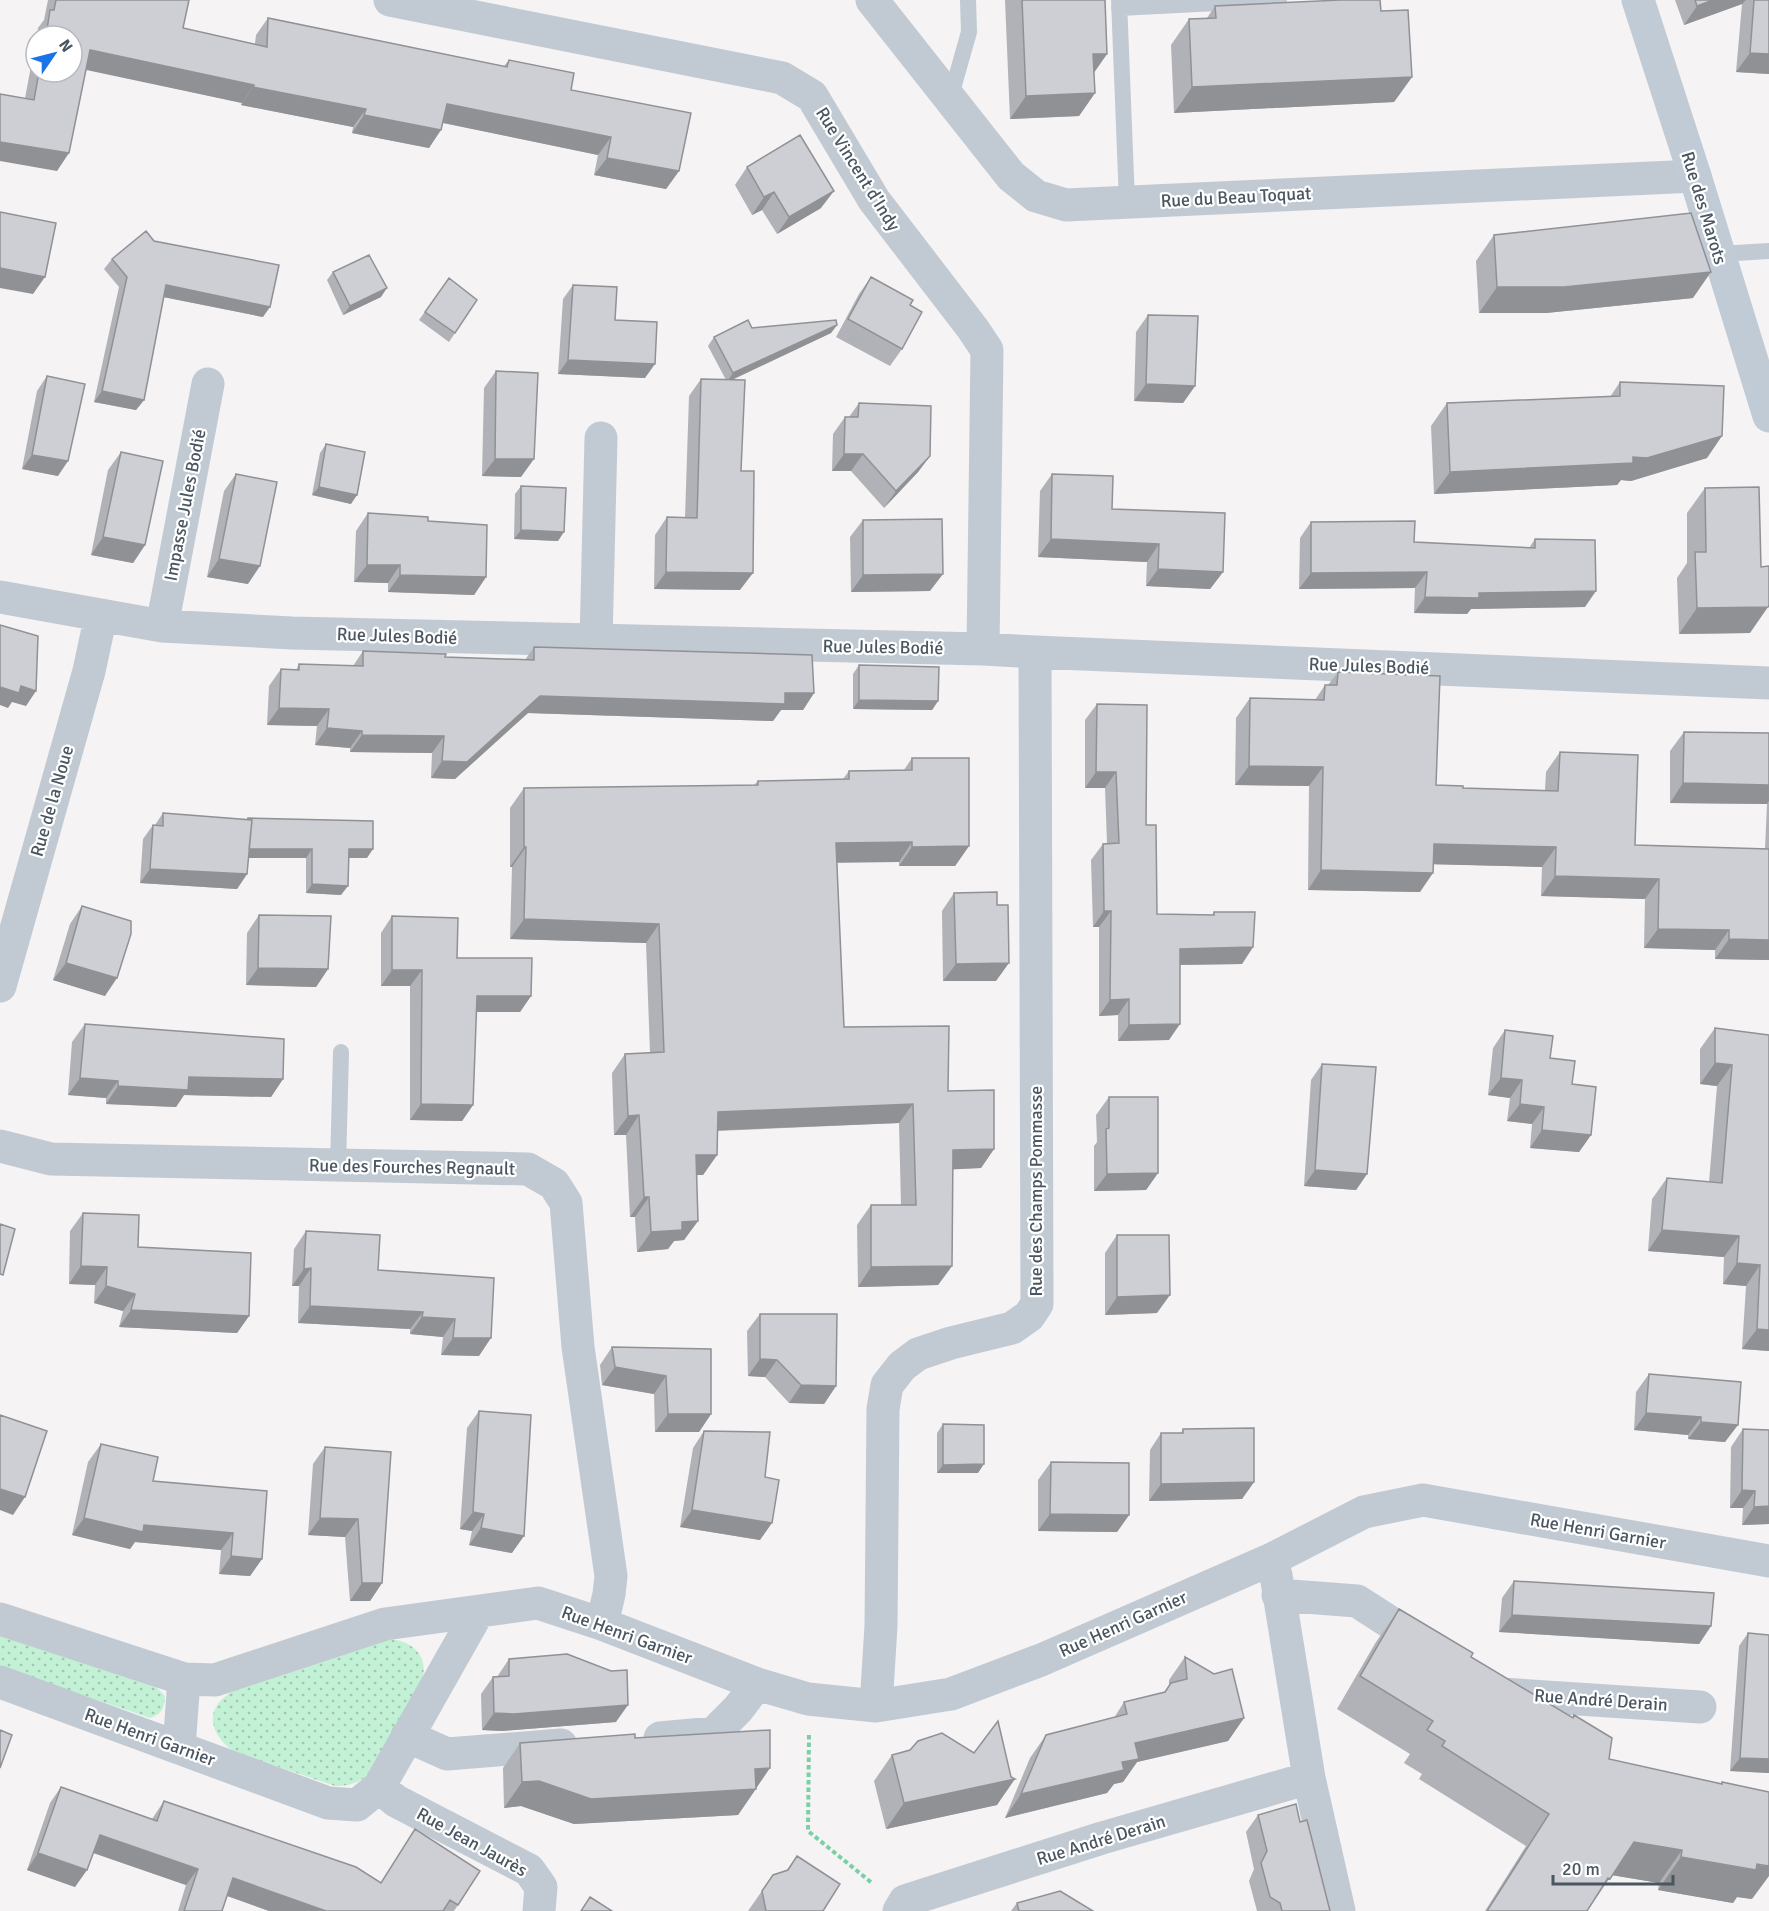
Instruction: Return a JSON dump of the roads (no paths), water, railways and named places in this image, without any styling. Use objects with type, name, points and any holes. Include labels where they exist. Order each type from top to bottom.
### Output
[{"type":"main road","name":"Rue des Marots","points":[[1638,0],[1769,416]]},
{"type":"street","name":"Rue Vincent d'Indy","points":[[390,0],[782,78],[812,96],[874,200],[987,350],[983,649]]},
{"type":"street","name":"Rue du Beau Toquat","points":[[872,0],[1011,176],[1036,196],[1066,205],[1695,176]]},
{"type":"street","name":"Impasse Jules Bodié","points":[[162,627],[208,384]]},
{"type":"street","points":[[596,641],[601,438]]},
{"type":"street","name":"Rue Jules Bodié","points":[[0,597],[162,627],[292,633],[983,649],[1769,683]]},
{"type":"street","name":"Rue de la Noue","points":[[0,986],[89,671],[101,615]]},
{"type":"street","name":"Rue des Champs Pommasse","points":[[876,1706],[881,1626],[883,1409],[887,1385],[902,1366],[918,1354],[951,1343],[1012,1328],[1029,1316],[1037,1304],[1035,652]]},
{"type":"street","name":"Rue des Fourches Regnault","points":[[0,1146],[51,1159],[528,1169],[554,1184],[566,1203],[578,1347],[611,1576],[602,1624]]},
{"type":"street","name":"Rue Henri Garnier","points":[[0,1619],[184,1678],[215,1680],[385,1624],[538,1603],[602,1624],[757,1684],[808,1699],[876,1706],[951,1694],[1041,1660],[1274,1558],[1364,1512],[1423,1500],[1769,1561]]},
{"type":"street","points":[[1274,1558],[1309,1778],[1339,1911]]},
{"type":"street","name":"Rue André Derain","points":[[1278,1594],[1357,1601],[1501,1694],[1700,1707]]},
{"type":"street","name":"Rue Henri Garnier","points":[[0,1682],[328,1803],[357,1805],[379,1787],[478,1612]]},
{"type":"street","points":[[179,1748],[184,1678]]},
{"type":"street","points":[[633,1740],[714,1733],[738,1710],[757,1684]]},
{"type":"street","points":[[407,1736],[447,1754],[586,1743]]},
{"type":"street","name":"Rue André Derain","points":[[890,1900],[905,1901],[1102,1838],[1309,1778]]},
{"type":"street","name":"Rue Jean Jaurès","points":[[379,1787],[396,1801],[530,1870],[541,1887],[539,1911]]},
{"type":"lane","points":[[950,99],[969,32],[968,0]]},
{"type":"lane","points":[[1127,202],[1119,4],[1279,0]]},
{"type":"lane","points":[[1719,254],[1769,251]]},
{"type":"lane","points":[[338,1166],[342,1052]]}]
